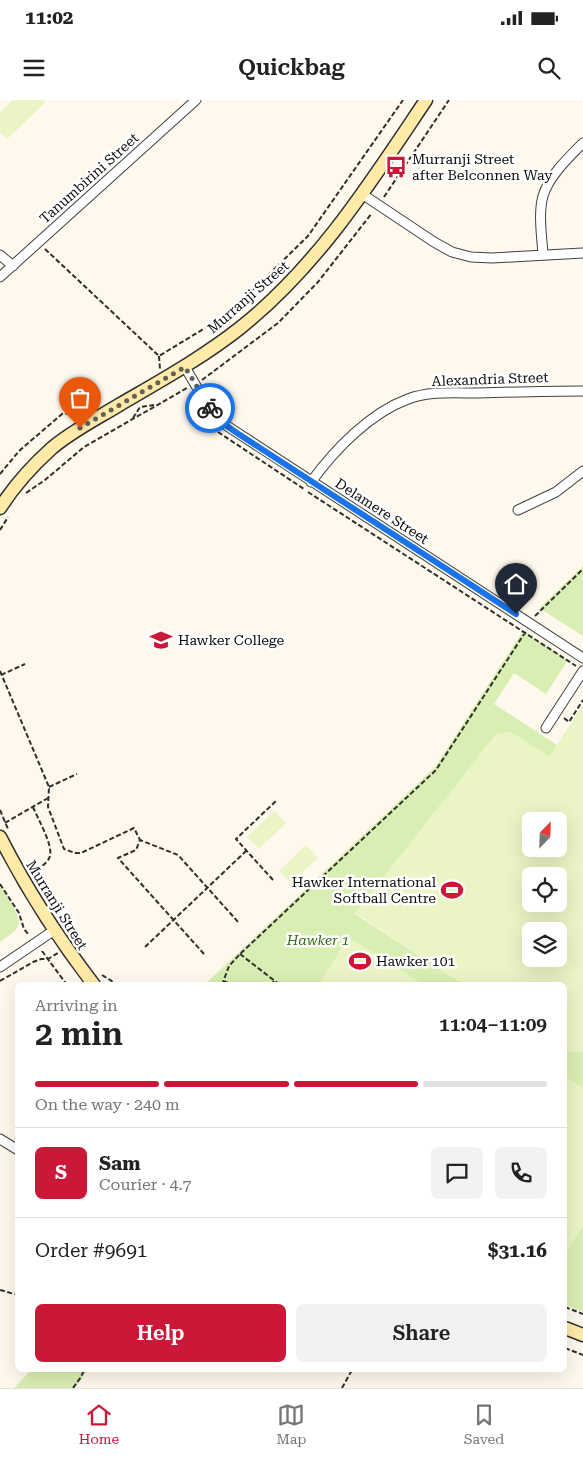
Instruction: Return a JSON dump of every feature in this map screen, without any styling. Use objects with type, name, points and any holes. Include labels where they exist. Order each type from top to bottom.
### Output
[{"type":"street","name":"Tanumbirini Street","points":[[0,277],[196,100]]},
{"type":"street","name":"Murranji Street","points":[[0,508],[19,482],[54,447],[80,428],[185,367],[226,339],[279,294],[328,241],[426,100]]},
{"type":"street","points":[[543,255],[541,214],[543,196],[552,178],[583,144]]},
{"type":"street","points":[[362,194],[452,252],[471,257],[492,258],[583,253]]},
{"type":"street","points":[[0,255],[13,266]]},
{"type":"street","name":"Delamere Street","points":[[185,367],[206,403],[224,424],[583,658]]},
{"type":"street","name":"Alexandria Street","points":[[311,482],[328,458],[370,421],[389,408],[409,399],[440,394],[583,391]]},
{"type":"street","points":[[518,510],[556,492],[583,471]]},
{"type":"street","points":[[546,728],[583,671]]},
{"type":"street","name":"Murranji Street","points":[[5,834],[24,884],[53,931],[92,982]]},
{"type":"street","points":[[0,967],[53,931]]},
{"type":"street","points":[[0,1139],[15,1148]]},
{"type":"street","points":[[567,1329],[583,1335]]},
{"type":"path","points":[[38,243],[159,356],[215,322],[253,290],[308,236],[403,100]]},
{"type":"path","points":[[133,418],[140,407],[157,405]]},
{"type":"path","points":[[223,981],[229,966],[240,954],[436,770],[537,612],[583,569]]},
{"type":"path","points":[[25,664],[1,673],[49,787],[48,807],[64,849],[75,853],[81,852],[134,828],[140,840],[178,855],[239,923]]},
{"type":"path","points":[[555,714],[569,722],[583,700]]},
{"type":"path","points":[[49,787],[77,774]]},
{"type":"path","points":[[5,823],[48,798]]},
{"type":"path","points":[[273,880],[236,839],[277,800]]},
{"type":"path","points":[[29,868],[35,870],[50,858],[50,847],[33,807]]},
{"type":"path","points":[[0,810],[1,817],[5,823],[5,834]]},
{"type":"path","points":[[140,840],[136,850],[118,858],[204,954]]},
{"type":"path","points":[[144,947],[246,850]]},
{"type":"path","points":[[25,861],[32,874]]},
{"type":"path","points":[[0,980],[33,962],[48,959],[66,948]]},
{"type":"path","points":[[240,954],[274,981]]},
{"type":"path","points":[[98,969],[103,976],[113,982]]},
{"type":"path","points":[[0,1290],[15,1294]]},
{"type":"path","points":[[567,1308],[583,1314]]},
{"type":"path","points":[[567,1349],[583,1355]]},
{"type":"path","points":[[74,1388],[83,1372]]},
{"type":"path","points":[[342,1388],[351,1372]]},
{"type":"green space","points":[[13,100],[44,100],[46,102],[7,139],[0,132],[0,112]]},
{"type":"green space","points":[[583,566],[583,636],[539,608]]},
{"type":"green space","name":"Hawker 1","points":[[523,631],[568,660],[546,694],[514,673],[494,704],[557,745],[549,757],[511,732],[355,914],[460,982],[207,982],[435,767]]},
{"type":"green space","name":"Hawker International Softball Centre","points":[[583,705],[583,1052],[567,1051],[567,982],[460,982],[355,913],[496,734],[511,732],[549,757]]},
{"type":"green space","points":[[274,811],[286,823],[259,849],[247,837]]},
{"type":"green space","points":[[306,845],[318,858],[291,883],[279,871]]},
{"type":"green space","points":[[0,883],[19,921],[15,931],[0,942]]},
{"type":"green space","name":"Hawker 101","points":[[349,937],[419,982],[320,982]]},
{"type":"green space","points":[[567,1051],[583,1052],[583,1312],[567,1306]]},
{"type":"green space","points":[[567,1077],[583,1088],[583,1226],[567,1251]]},
{"type":"green space","points":[[29,1372],[87,1372],[75,1388],[14,1388]]},
{"type":"way so far","points":[[80,428],[185,367],[210,408]]},
{"type":"place","name":"Murranji Street after Belconnen Way","points":[[396,167]]},
{"type":"place","name":"Hawker College","points":[[161,640]]},
{"type":"place","name":"Hawker International Softball Centre","points":[[452,890]]},
{"type":"place","name":"Hawker 101","points":[[360,961]]},
{"type":"route","points":[[210,408],[224,424],[237,433],[516,614]]}]
